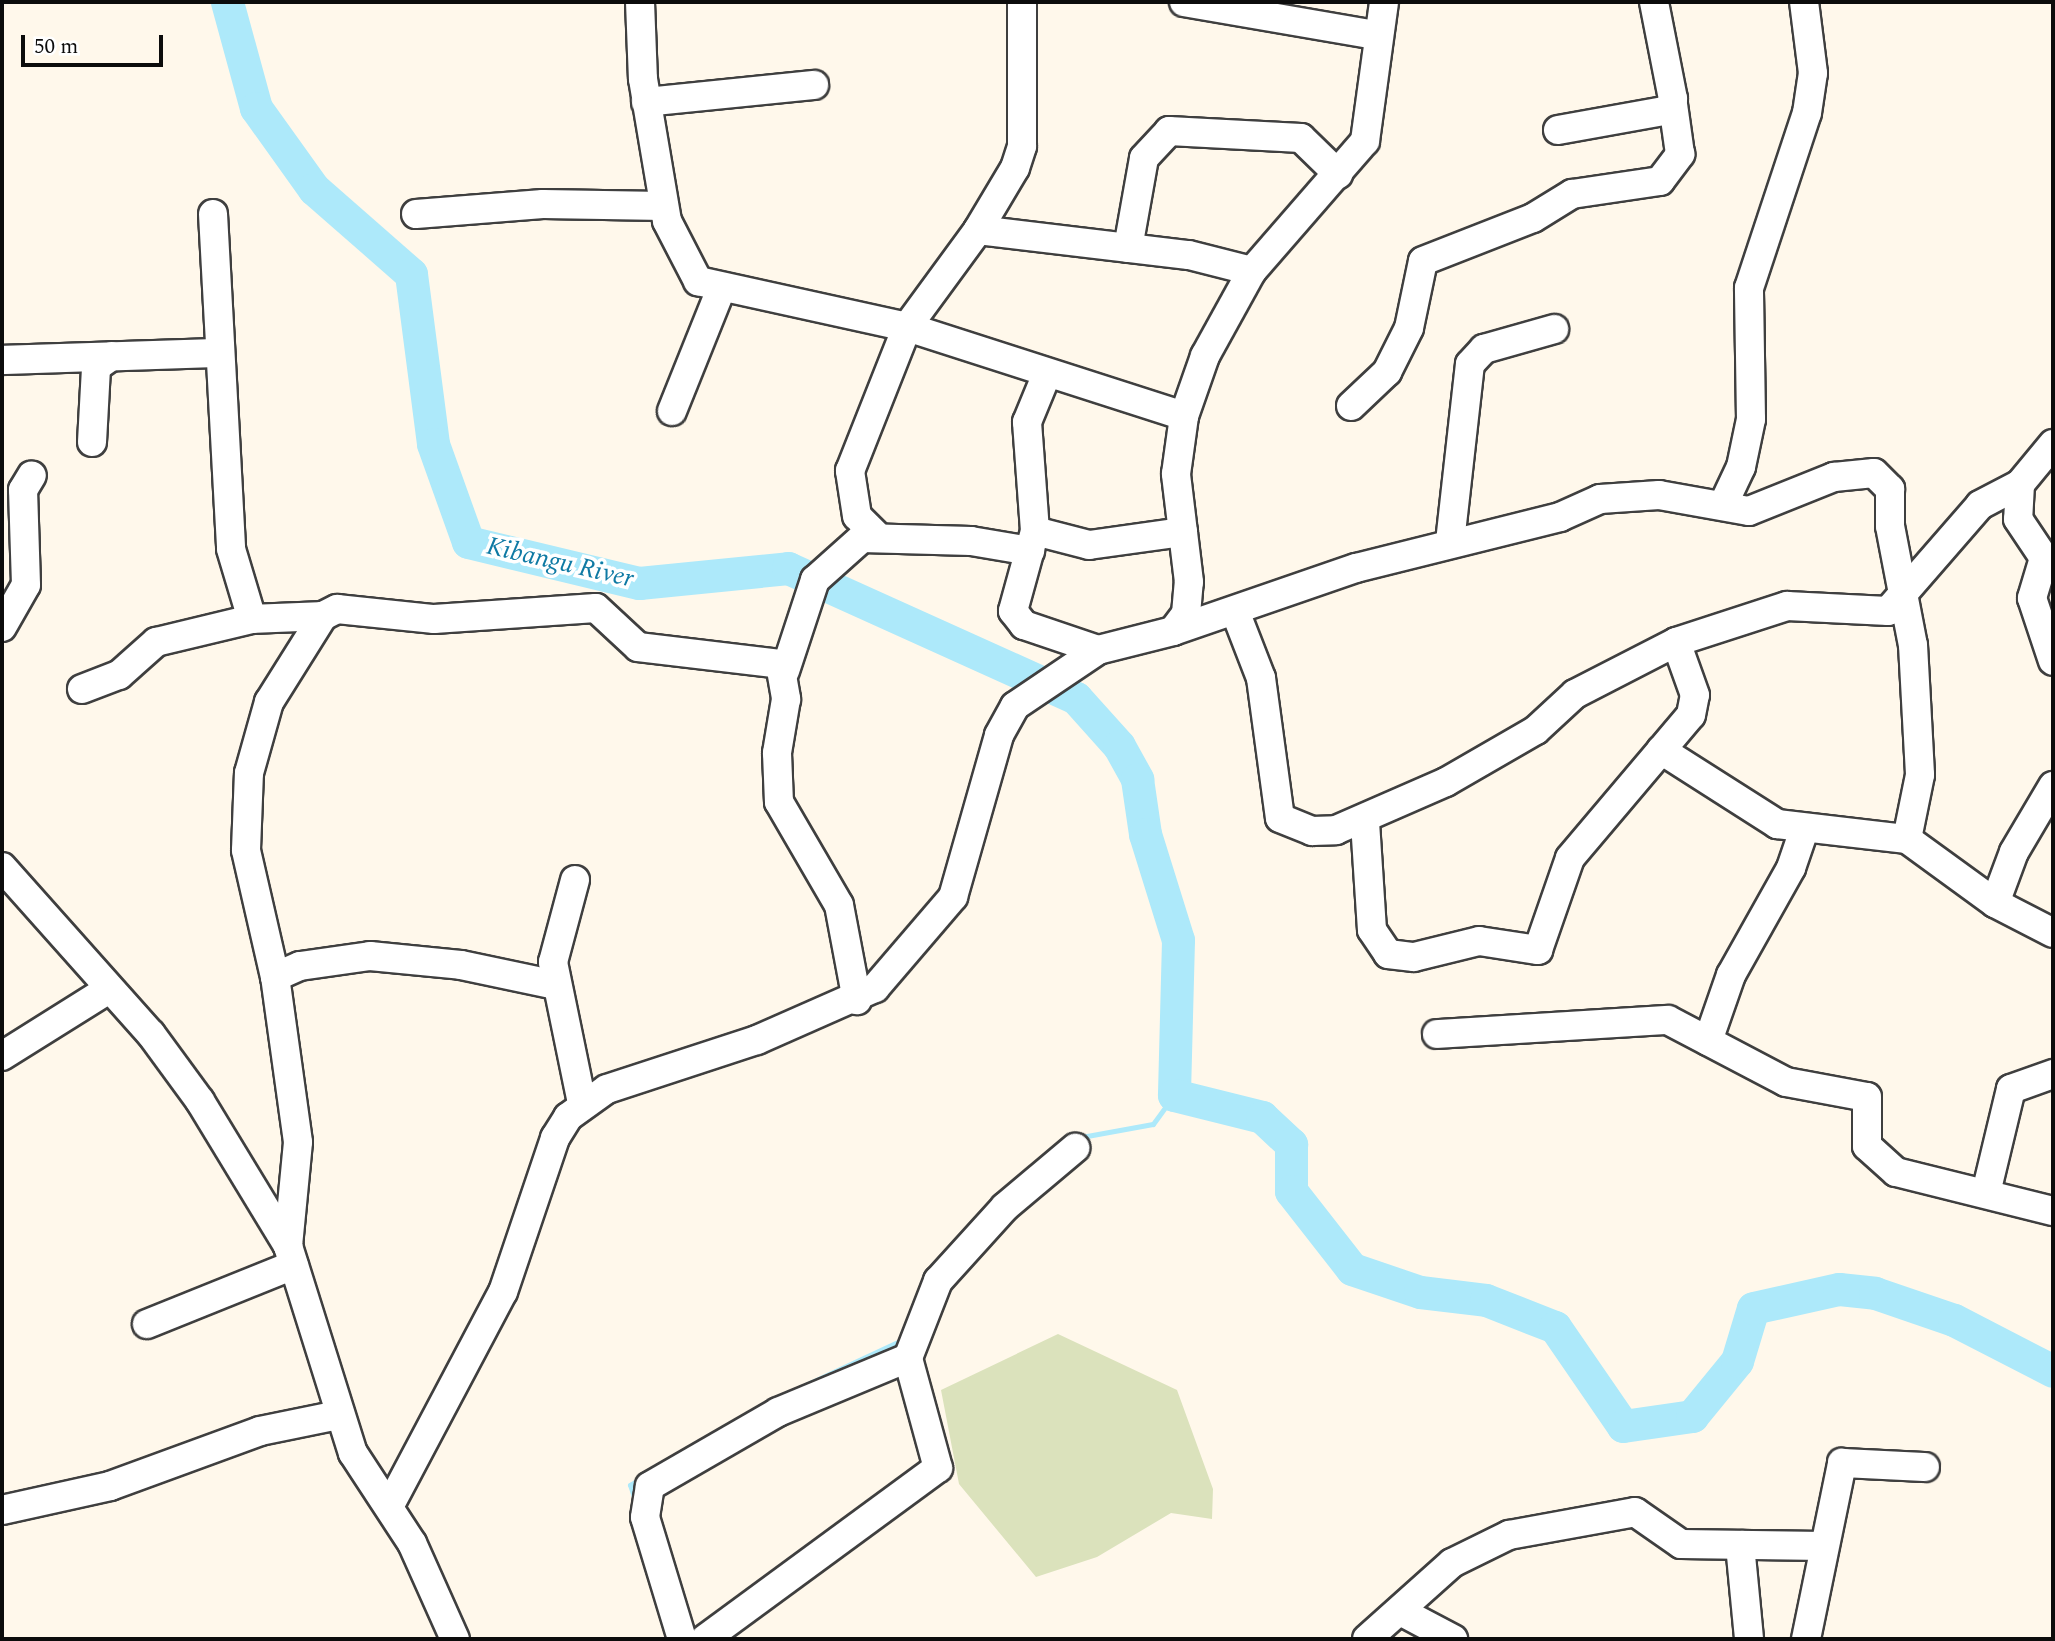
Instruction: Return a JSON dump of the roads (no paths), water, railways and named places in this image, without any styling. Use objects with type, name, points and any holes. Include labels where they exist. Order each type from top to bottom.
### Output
[{"type":"street","points":[[640,2],[646,102],[664,206],[691,273],[721,289],[906,327],[1046,376],[1184,416]]},
{"type":"street","points":[[876,534],[857,516],[850,471],[906,327],[978,230],[1023,146],[1022,2]]},
{"type":"street","points":[[1184,2],[1376,35]]},
{"type":"street","points":[[1173,631],[1189,597],[1176,474],[1184,416],[1205,356],[1252,271],[1366,141],[1376,35],[1384,2]]},
{"type":"street","points":[[1351,406],[1387,372],[1409,328],[1423,261],[1533,218],[1572,194],[1660,181],[1680,154],[1654,2]]},
{"type":"street","points":[[1723,505],[1741,467],[1751,419],[1749,288],[1807,113],[1813,73],[1804,2]]},
{"type":"street","points":[[646,102],[814,85]]},
{"type":"street","points":[[1558,130],[1661,114],[1673,104]]},
{"type":"street","points":[[1128,248],[1144,158],[1169,131],[1301,138],[1338,174]]},
{"type":"street","points":[[416,214],[543,204],[664,206]]},
{"type":"street","points":[[213,214],[217,353],[231,549],[252,620]]},
{"type":"street","points":[[978,230],[1128,248],[1252,271]]},
{"type":"street","points":[[672,411],[721,289]]},
{"type":"street","points":[[1450,542],[1471,364],[1484,349],[1553,329]]},
{"type":"street","points":[[2,360],[217,353]]},
{"type":"street","points":[[92,442],[96,367],[112,356]]},
{"type":"street","points":[[1046,376],[1027,422],[1032,541],[1016,618],[1098,650]]},
{"type":"street","points":[[1234,611],[1261,678],[1280,818],[1312,831],[1365,822],[1521,740],[1575,694],[1676,642],[1787,606],[1888,611],[1980,505],[2020,484],[2053,444]]},
{"type":"street","points":[[2,627],[26,585],[23,490],[32,475]]},
{"type":"street","points":[[390,1505],[503,1292],[555,1138],[582,1103],[857,1000],[896,967],[953,897],[999,735],[1015,706],[1098,650],[1173,631],[1450,542],[1560,517],[1600,499],[1659,495],[1749,511],[1834,477],[1884,476],[1913,645],[1920,775],[1907,839]]},
{"type":"street","points":[[2020,484],[2018,519],[2044,558],[2032,598],[2053,661]]},
{"type":"street","points":[[857,1000],[839,905],[779,802],[785,671],[816,580],[841,552],[876,534],[1089,545],[1183,532]]},
{"type":"street","points":[[82,689],[119,675],[156,642],[179,632],[252,620],[323,616],[351,606],[435,619],[596,608],[638,647],[769,660],[785,671]]},
{"type":"street","points":[[291,1255],[298,1142],[275,977],[246,850],[249,773],[269,702],[323,616]]},
{"type":"street","points":[[1365,822],[1372,930],[1388,954],[1413,957],[1479,942],[1533,952],[1542,946],[1570,858],[1661,750],[1695,705],[1676,642]]},
{"type":"street","points":[[1661,750],[1777,824],[1804,830],[1907,839],[1996,903],[2053,933]]},
{"type":"street","points":[[1996,903],[2014,852],[2053,786]]},
{"type":"street","points":[[1709,1041],[1731,975],[1791,868],[1804,830]]},
{"type":"street","points":[[2,867],[109,989],[200,1101],[291,1255],[327,1355],[338,1415],[353,1453],[390,1505],[444,1605],[455,1639]]},
{"type":"street","points":[[575,880],[554,950],[556,985],[582,1103]]},
{"type":"street","points":[[275,977],[300,966],[370,956],[461,965],[556,985]]},
{"type":"street","points":[[2,1056],[109,989]]},
{"type":"street","points":[[1437,1034],[1646,1017],[1668,1020],[1786,1082],[1867,1097],[1863,1130],[1873,1156],[1930,1184],[1986,1193],[2053,1211]]},
{"type":"street","points":[[1986,1193],[2011,1089],[2052,1076]]},
{"type":"street","points":[[705,1639],[937,1468],[908,1357],[938,1281],[1005,1207],[1075,1148]]},
{"type":"street","points":[[147,1324],[291,1255]]},
{"type":"street","points":[[682,1639],[645,1517],[650,1486],[779,1412],[908,1357]]},
{"type":"street","points":[[2,1510],[110,1486],[260,1431],[338,1415]]},
{"type":"street","points":[[1806,1639],[1842,1462],[1925,1467]]},
{"type":"street","points":[[1367,1639],[1402,1612],[1452,1563],[1509,1535],[1635,1512],[1681,1544],[1824,1546]]},
{"type":"street","points":[[1740,1545],[1749,1639]]},
{"type":"street","points":[[1402,1612],[1452,1639]]},
{"type":"waterway","name":"Kibangu River","points":[[227,2],[256,108],[314,189],[411,274],[433,444],[468,542],[639,583],[788,568],[1076,698],[1119,746],[1137,779],[1145,834],[1178,940],[1174,1095],[1262,1117],[1291,1144],[1291,1191],[1352,1269],[1420,1292],[1486,1300],[1555,1327],[1623,1426],[1692,1416],[1737,1361],[1753,1308],[1839,1289],[1875,1293],[1954,1320],[2053,1371]]},
{"type":"waterway","points":[[1076,1138],[1153,1124],[1174,1095]]},
{"type":"waterway","points":[[914,1307],[926,1279]]},
{"type":"waterway","points":[[799,1388],[904,1339]]},
{"type":"waterway","points":[[707,1437],[768,1402]]},
{"type":"waterway","points":[[636,1503],[630,1485],[642,1478]]}]
